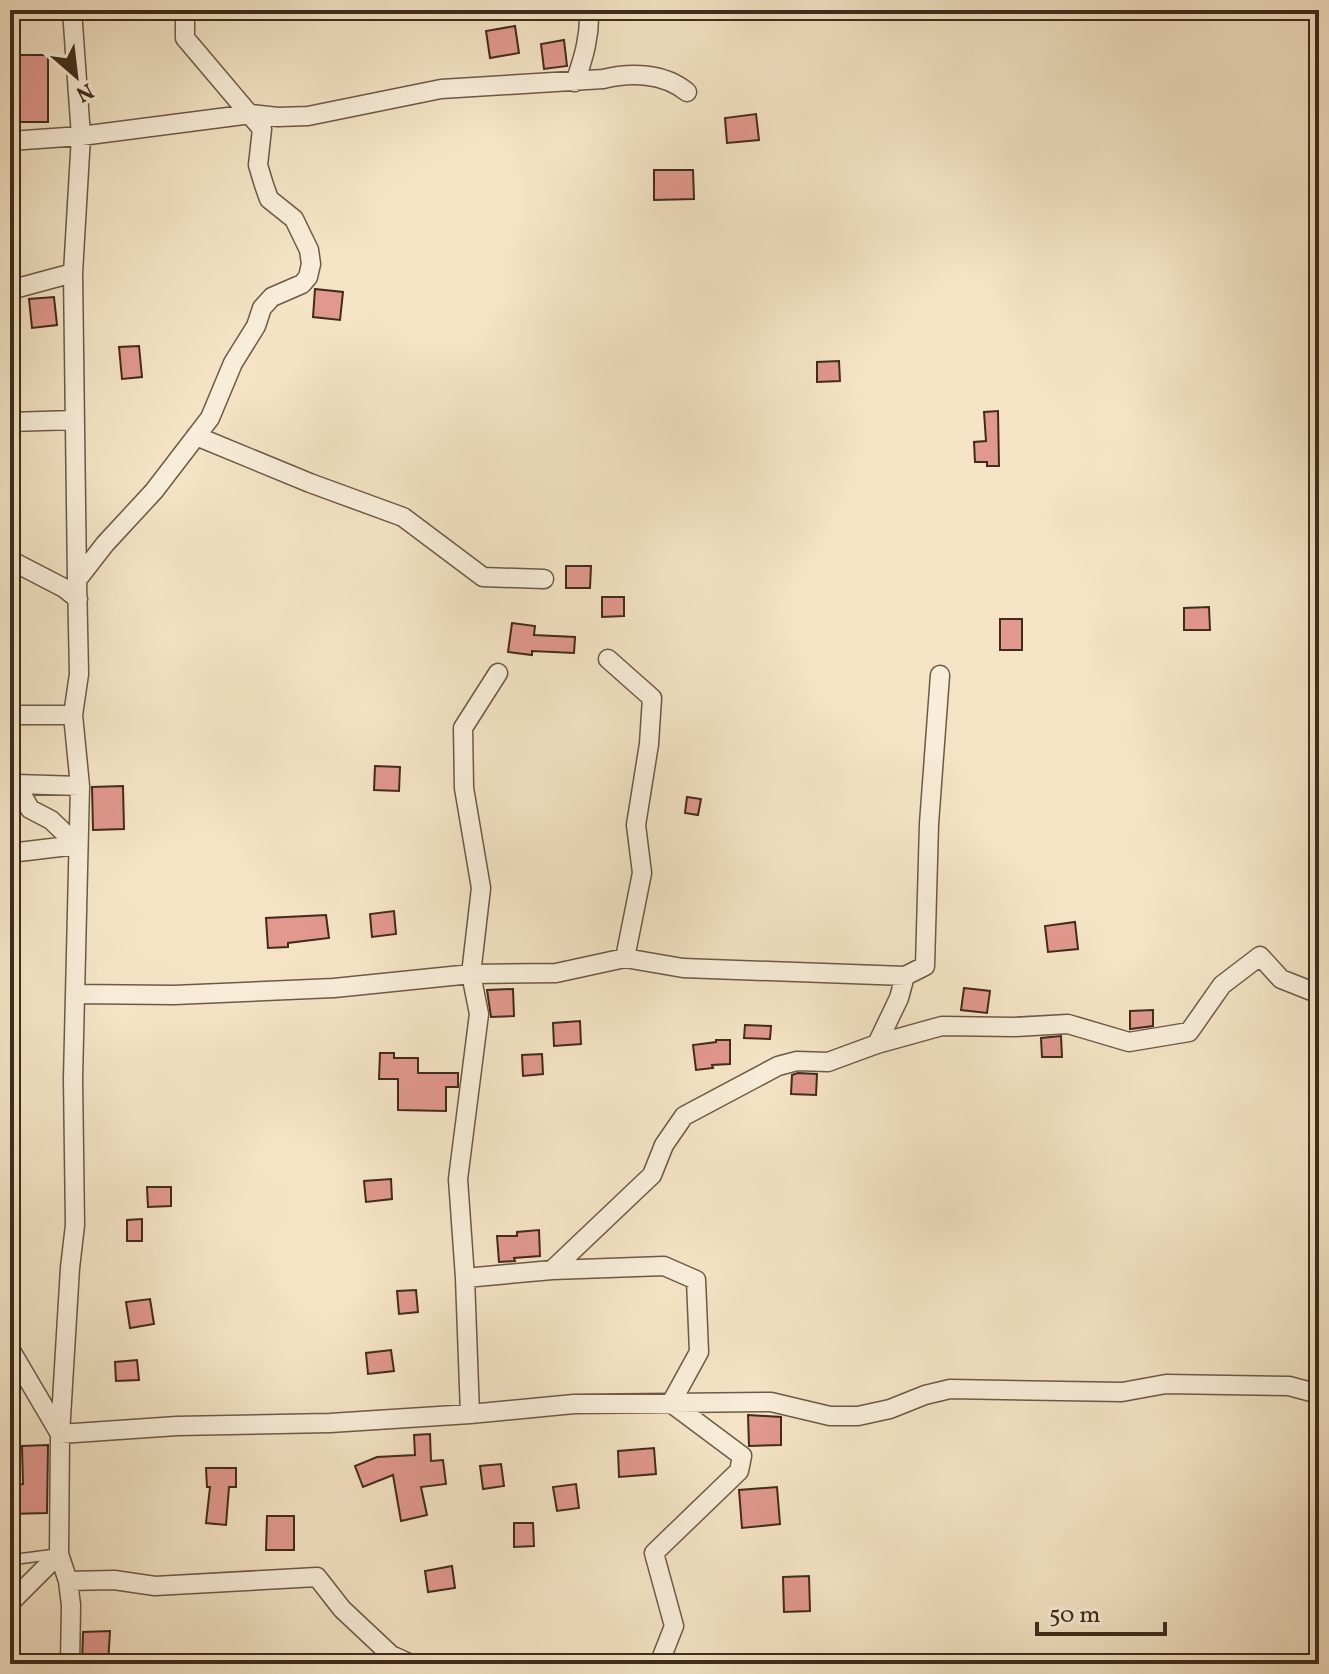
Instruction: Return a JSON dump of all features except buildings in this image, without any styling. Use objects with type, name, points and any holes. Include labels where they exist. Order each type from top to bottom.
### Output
[{"type":"street","points":[[70,1664],[71,1605],[68,1581],[59,1554],[60,1434],[75,1225],[73,1079],[80,786],[73,715],[79,674],[73,273],[81,136],[72,10]]},
{"type":"street","points":[[78,590],[105,544],[154,491],[210,418],[233,363],[256,326],[262,308],[272,297],[302,284],[308,277],[311,264],[309,250],[294,219],[269,199],[258,165],[262,129],[185,38],[185,10]]},
{"type":"street","points":[[575,82],[585,53],[589,10]]},
{"type":"street","points":[[10,141],[81,136],[251,114],[308,116],[441,89],[575,82],[627,73],[675,82],[687,92]]},
{"type":"street","points":[[10,290],[73,273]]},
{"type":"street","points":[[10,422],[74,420]]},
{"type":"street","points":[[196,436],[403,517],[483,577],[544,579]]},
{"type":"street","points":[[10,560],[64,588],[78,590]]},
{"type":"street","points":[[608,659],[652,698],[649,744],[636,825],[642,873],[625,958]]},
{"type":"street","points":[[470,1414],[458,1179],[479,1014],[471,974],[481,888],[464,788],[463,728],[498,673]]},
{"type":"street","points":[[75,994],[174,995],[334,988],[471,974],[556,973],[625,958],[683,968],[905,976],[925,966],[929,824],[940,675]]},
{"type":"street","points":[[10,715],[73,715]]},
{"type":"street","points":[[77,845],[51,820],[30,809],[16,784],[80,786]]},
{"type":"street","points":[[10,853],[77,845]]},
{"type":"street","points":[[552,1270],[652,1175],[664,1145],[684,1116],[778,1066],[797,1061],[828,1062],[877,1044],[942,1026],[1068,1024],[1129,1042],[1189,1032],[1222,985],[1260,956],[1281,979],[1319,994]]},
{"type":"street","points":[[877,1044],[899,998],[905,976]]},
{"type":"street","points":[[465,1278],[552,1270],[664,1266],[696,1280],[699,1352],[671,1403]]},
{"type":"street","points":[[10,1349],[60,1434]]},
{"type":"street","points":[[60,1434],[177,1426],[330,1423],[574,1404],[771,1402],[830,1416],[858,1416],[950,1389],[1122,1392],[1166,1384],[1289,1386],[1319,1394]]},
{"type":"street","points":[[659,1664],[674,1626],[654,1553],[739,1471],[742,1456],[671,1403]]},
{"type":"street","points":[[10,1603],[59,1554]]},
{"type":"street","points":[[68,1581],[114,1580],[155,1586],[317,1577],[342,1609],[391,1655],[411,1664]]},
{"type":"lane","points":[[10,1560],[59,1554]]}]
